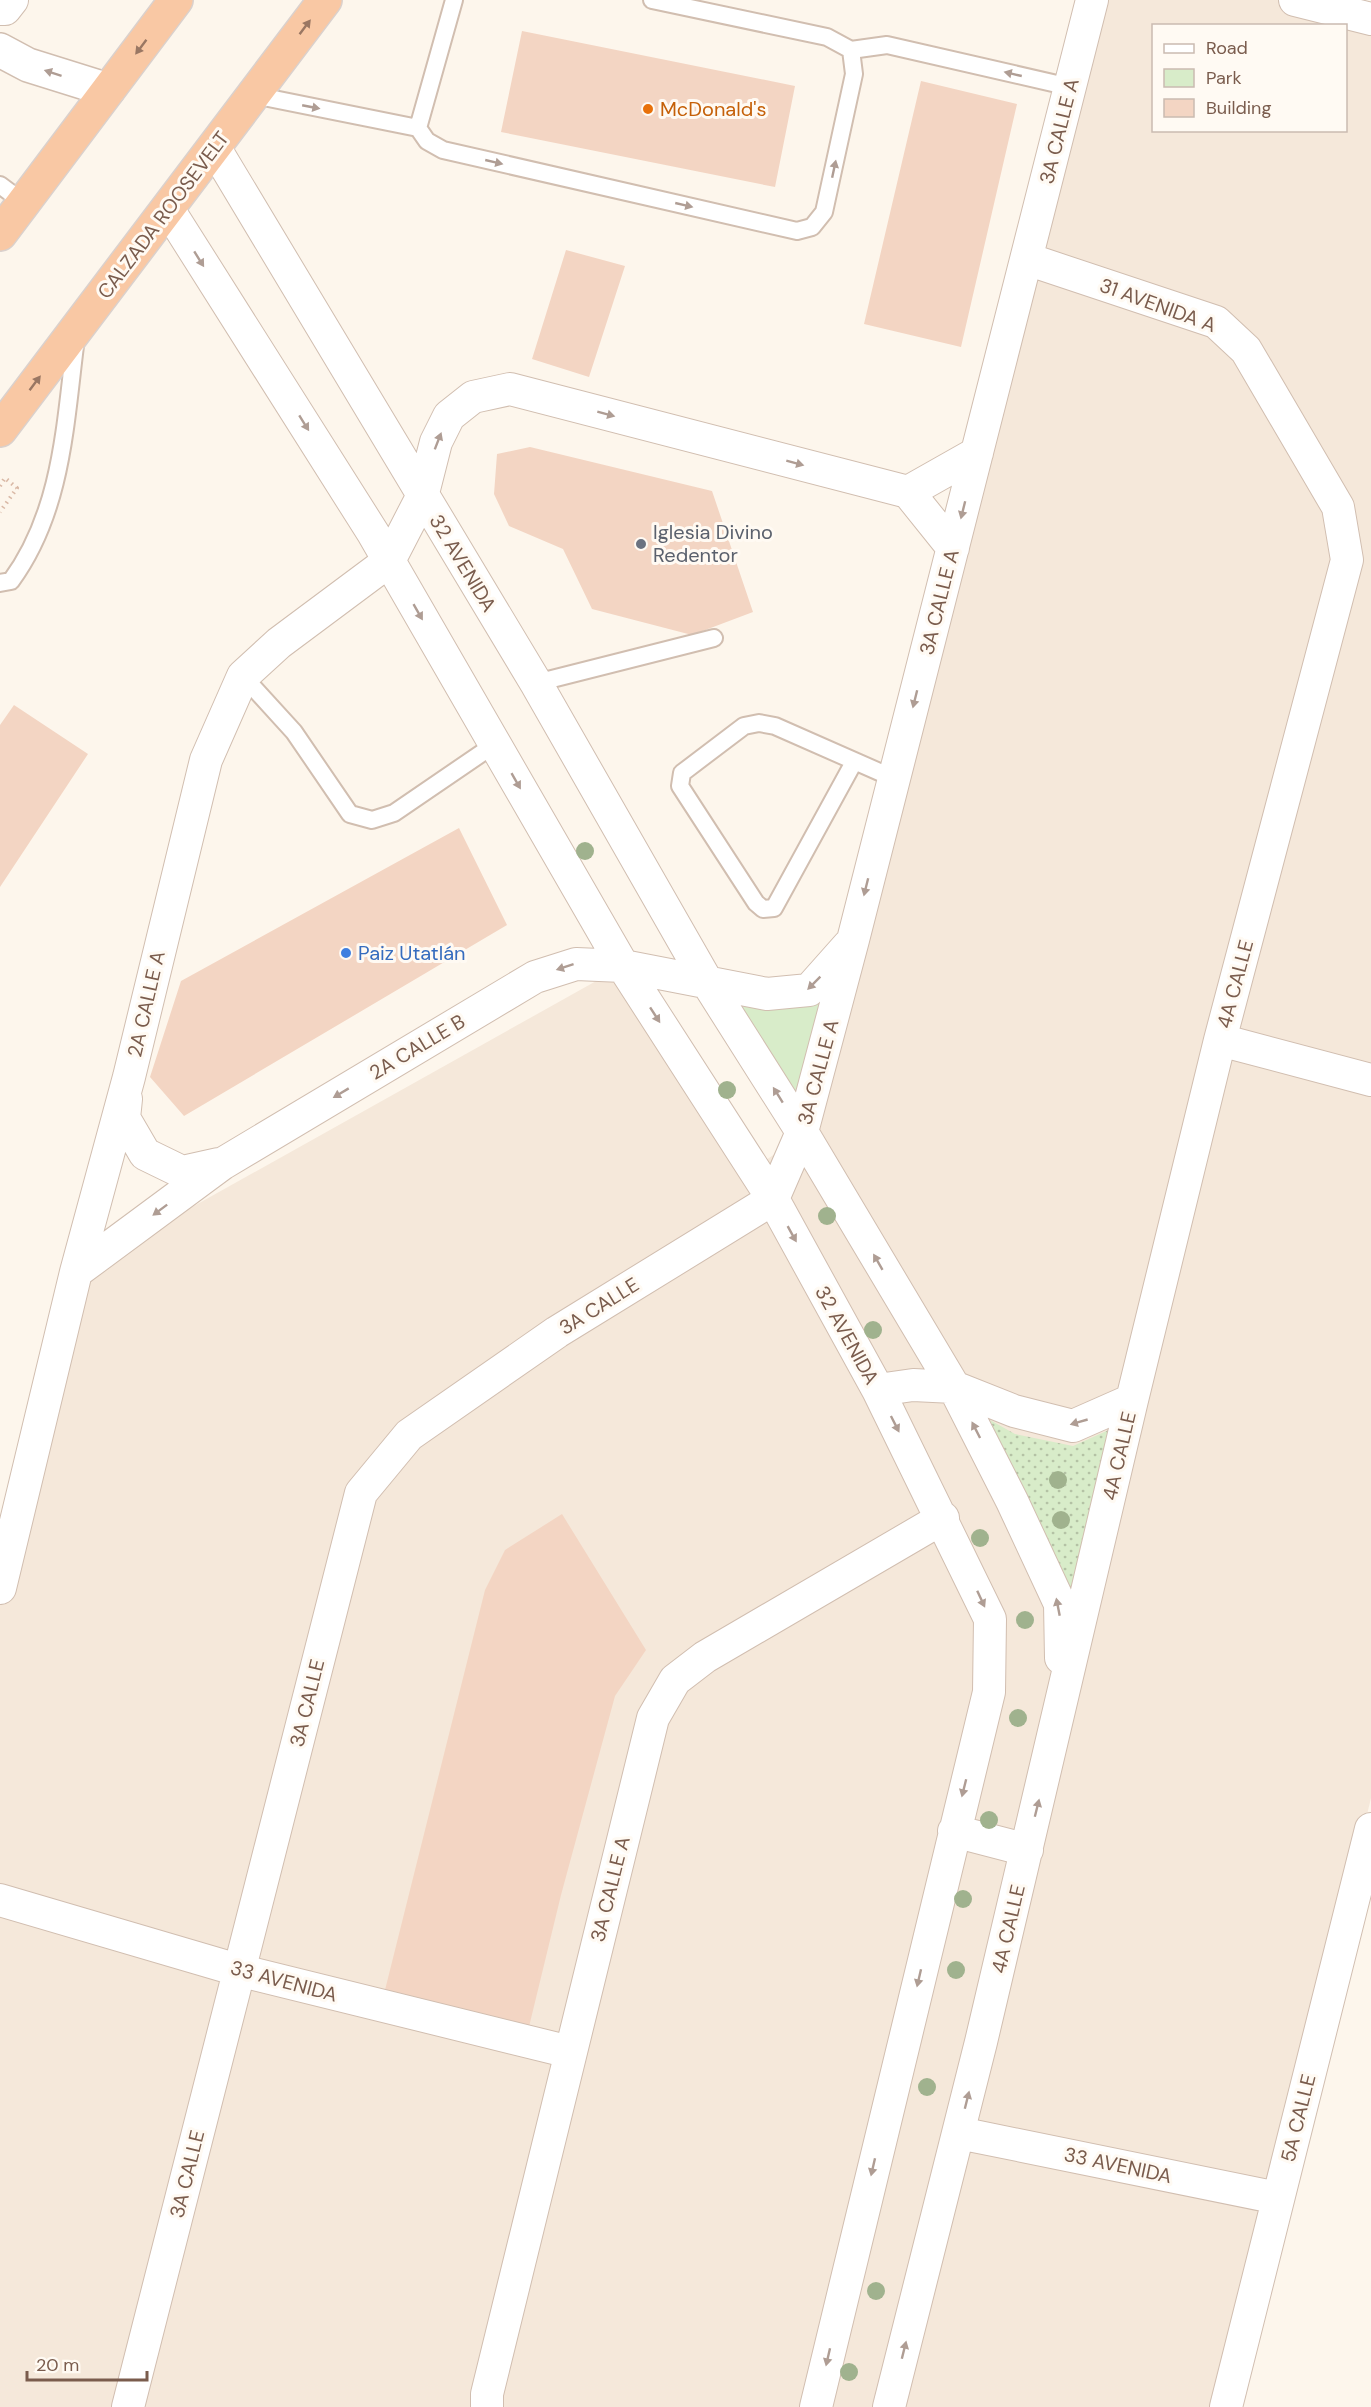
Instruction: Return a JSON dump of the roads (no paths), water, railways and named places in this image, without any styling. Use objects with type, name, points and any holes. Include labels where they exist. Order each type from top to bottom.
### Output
[{"type":"highway","points":[[0,234],[12,194],[108,90],[176,0]]},
{"type":"highway","name":"CALZADA ROOSEVELT","points":[[0,430],[325,0]]},
{"type":"street","points":[[0,9],[5,9],[12,0]]},
{"type":"street","name":"3A CALLE A","points":[[773,1199],[802,1132],[1092,0]]},
{"type":"street","points":[[1295,0],[1371,19]]},
{"type":"street","points":[[0,50],[28,65],[108,90]]},
{"type":"street","name":"32 AVENIDA","points":[[214,147],[422,497],[536,683],[707,982],[802,1132],[954,1387],[1012,1501],[1060,1604],[1062,1707]]},
{"type":"street","name":"32 AVENIDA","points":[[168,209],[389,561],[623,966],[773,1199],[878,1390],[943,1518],[990,1619],[989,1692],[954,1831]]},
{"type":"street","name":"31 AVENIDA A","points":[[1027,258],[1216,322],[1246,350],[1338,507]]},
{"type":"street","name":"2A CALLE A","points":[[0,1588],[76,1272],[129,1077],[206,760],[243,676],[279,643],[389,561],[422,497],[436,442],[449,416],[473,397],[510,389],[908,492]]},
{"type":"street","points":[[953,548],[908,492],[977,453]]},
{"type":"street","name":"4A CALLE","points":[[890,2407],[1062,1707],[1132,1400],[1220,1040],[1347,560],[1338,507]]},
{"type":"street","points":[[623,966],[767,994],[809,990],[853,940]]},
{"type":"street","name":"2A CALLE B","points":[[76,1272],[222,1164],[535,977],[576,964],[623,966]]},
{"type":"street","points":[[1220,1040],[1371,1080]]},
{"type":"street","name":"2A CALLE B","points":[[129,1077],[124,1118],[145,1154],[182,1172],[222,1164]]},
{"type":"street","name":"3A CALLE","points":[[128,2407],[361,1493],[409,1435],[557,1332],[773,1199]]},
{"type":"street","points":[[878,1390],[913,1385],[954,1387],[1014,1411],[1073,1426],[1132,1400]]},
{"type":"street","name":"3A CALLE A","points":[[487,2407],[487,2394],[653,1718],[675,1680],[705,1657],[943,1518]]},
{"type":"street","name":"5A CALLE","points":[[1226,2407],[1371,1829]]},
{"type":"street","points":[[816,2407],[954,1831],[1027,1850]]},
{"type":"street","name":"33 AVENIDA","points":[[0,1900],[238,1970],[570,2052]]},
{"type":"street","name":"33 AVENIDA","points":[[959,2133],[1278,2198]]},
{"type":"lane","points":[[418,128],[454,0]]},
{"type":"lane","points":[[652,0],[827,37],[851,50],[887,45],[1070,87]]},
{"type":"lane","points":[[254,95],[418,128],[427,141],[444,150],[797,231],[812,227],[824,212],[854,74],[851,50]]},
{"type":"lane","points":[[0,583],[11,581],[26,561],[53,495],[59,473],[77,329]]},
{"type":"lane","points":[[536,683],[714,638]]},
{"type":"lane","points":[[243,676],[294,732],[350,814],[372,820],[394,813],[495,744]]},
{"type":"lane","points":[[854,762],[774,908],[763,909],[756,903],[680,786],[682,773],[744,726],[759,723],[775,726],[893,778]]},
{"type":"place","name":"McDonald's","points":[[648,109]]},
{"type":"place","name":"Iglesia Divino Redentor","points":[[641,544]]},
{"type":"place","name":"Paiz Utatlán","points":[[346,953]]}]
